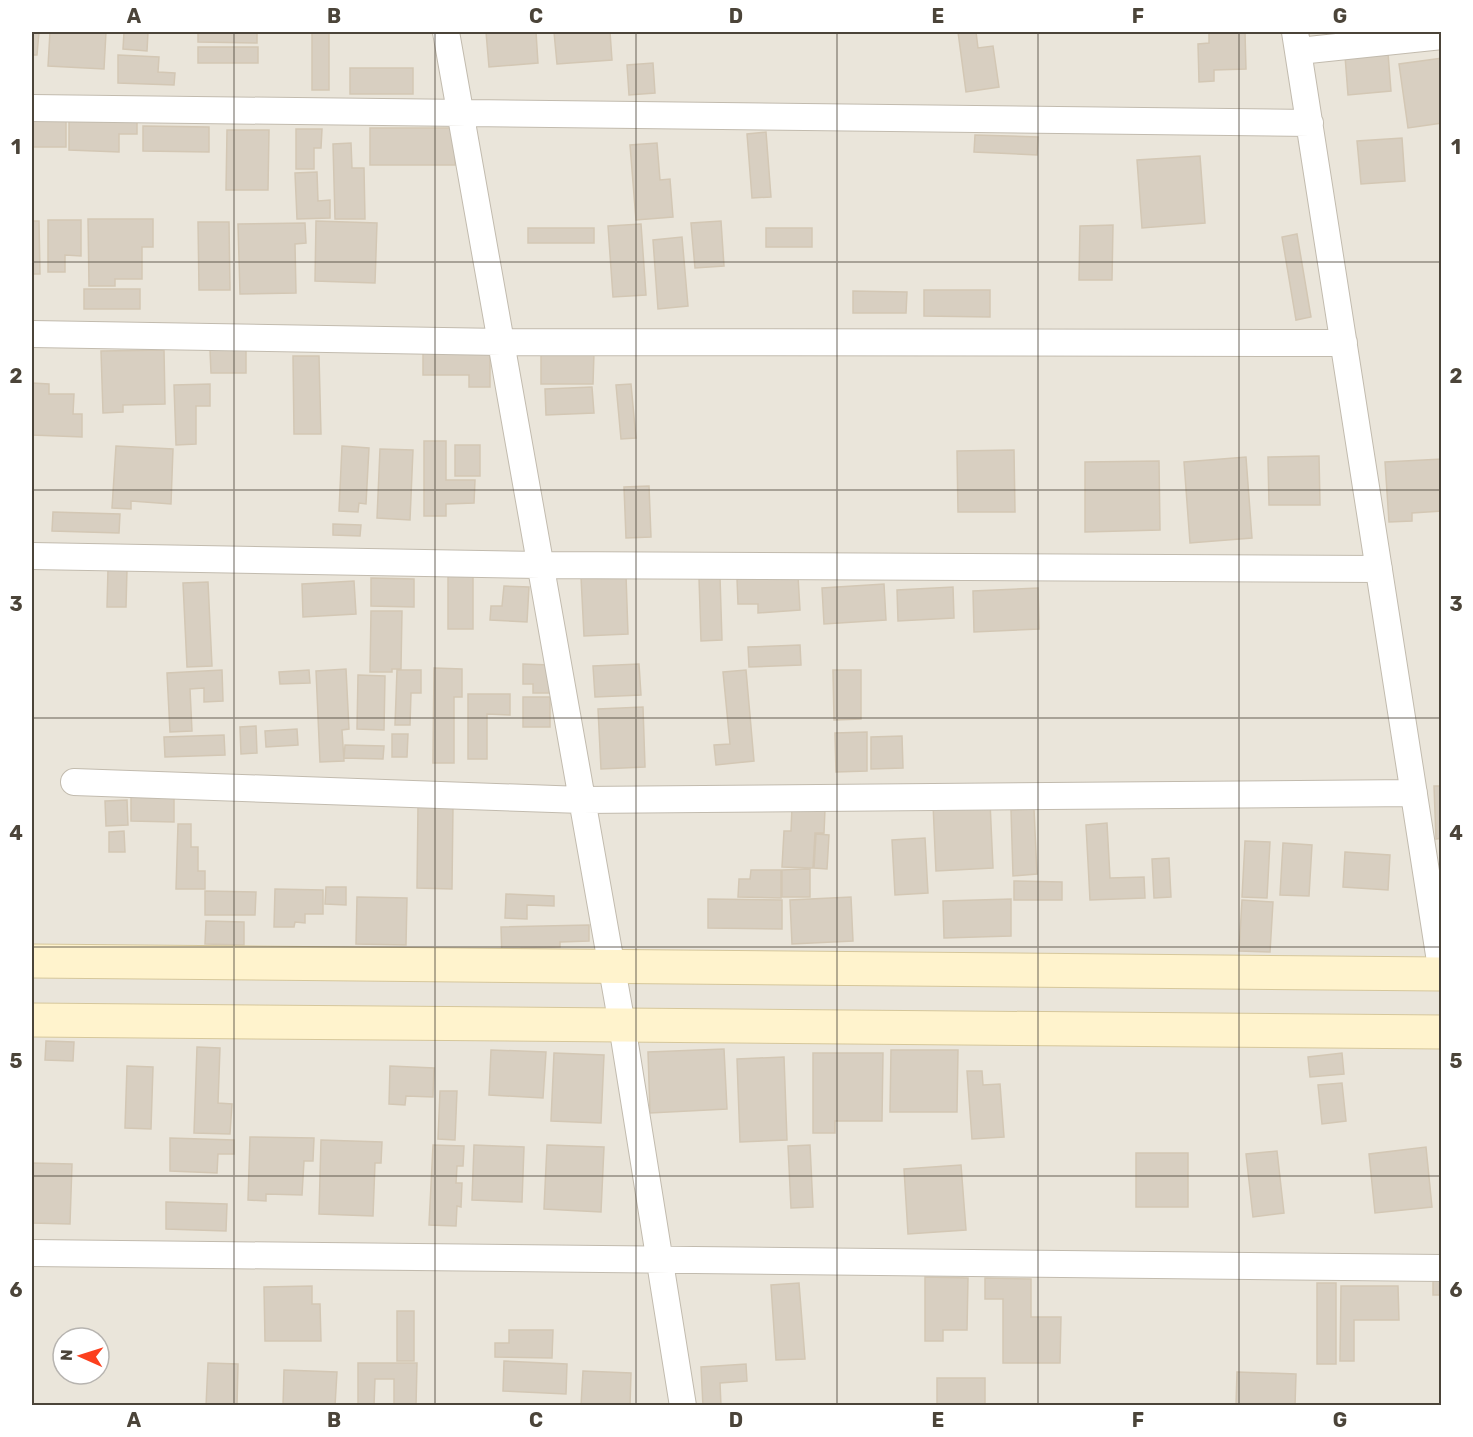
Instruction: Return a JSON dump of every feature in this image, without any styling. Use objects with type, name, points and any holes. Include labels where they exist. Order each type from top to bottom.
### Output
[{"type":"main road","points":[[32,961],[1442,974]]},
{"type":"main road","points":[[32,1020],[1442,1032]]},
{"type":"street","points":[[446,32],[622,1025],[683,1406]]},
{"type":"street","points":[[1442,36],[1297,41],[1442,974]]},
{"type":"street","points":[[32,108],[1310,123]]},
{"type":"street","points":[[32,334],[501,342],[1344,343]]},
{"type":"street","points":[[32,556],[541,565],[1379,569]]},
{"type":"street","points":[[74,782],[582,800],[1414,793]]},
{"type":"street","points":[[32,1253],[1442,1268]]},
{"type":"shaded area","points":[[32,32],[1441,32],[1441,1405],[32,1405]]},
{"type":"building","points":[[32,32],[39,32],[37,55],[32,55]]},
{"type":"building","points":[[50,32],[106,32],[104,69],[48,66]]},
{"type":"building","points":[[124,32],[148,32],[147,51],[123,49]]},
{"type":"building","points":[[198,32],[257,32],[257,43],[198,42]]},
{"type":"building","points":[[312,32],[329,32],[329,90],[312,90]]},
{"type":"building","points":[[486,32],[536,32],[538,63],[489,67]]},
{"type":"building","points":[[554,32],[610,32],[612,60],[557,64]]},
{"type":"building","points":[[958,32],[976,32],[978,48],[993,46],[999,87],[966,92]]},
{"type":"building","points":[[1209,32],[1245,32],[1246,69],[1214,70],[1214,81],[1199,82],[1198,44],[1209,43]]},
{"type":"building","points":[[198,47],[258,47],[258,63],[198,63]]},
{"type":"building","points":[[1388,53],[1391,91],[1348,95],[1345,56]]},
{"type":"building","points":[[118,55],[159,57],[158,72],[175,73],[174,85],[118,83]]},
{"type":"building","points":[[1442,58],[1442,123],[1408,128],[1399,64]]},
{"type":"building","points":[[653,63],[655,93],[629,95],[627,65]]},
{"type":"building","points":[[350,68],[413,68],[413,94],[350,94]]},
{"type":"building","points":[[32,119],[66,120],[66,147],[32,147]]},
{"type":"building","points":[[69,120],[137,122],[137,134],[119,134],[119,152],[69,150]]},
{"type":"building","points":[[143,126],[209,127],[209,152],[143,151]]},
{"type":"building","points":[[370,128],[455,128],[455,165],[370,165]]},
{"type":"building","points":[[296,129],[322,129],[321,148],[314,148],[314,169],[296,169]]},
{"type":"building","points":[[227,130],[269,130],[268,190],[226,190]]},
{"type":"building","points":[[766,132],[771,197],[752,198],[747,134]]},
{"type":"building","points":[[975,135],[1038,137],[1037,155],[974,152]]},
{"type":"building","points":[[1402,138],[1405,181],[1361,184],[1357,141]]},
{"type":"building","points":[[351,143],[352,168],[364,168],[365,219],[335,219],[333,144]]},
{"type":"building","points":[[657,143],[660,180],[670,179],[673,217],[636,220],[630,145]]},
{"type":"building","points":[[1200,156],[1205,223],[1142,228],[1137,160]]},
{"type":"building","points":[[317,172],[318,201],[330,200],[330,218],[297,219],[295,173]]},
{"type":"building","points":[[88,219],[153,219],[153,247],[142,247],[142,279],[115,279],[115,286],[89,286]]},
{"type":"building","points":[[48,220],[81,220],[81,256],[65,255],[65,272],[48,272]]},
{"type":"building","points":[[32,221],[39,221],[40,274],[32,274]]},
{"type":"building","points":[[316,221],[377,223],[375,283],[315,281]]},
{"type":"building","points":[[721,221],[724,266],[695,268],[691,223]]},
{"type":"building","points":[[198,222],[229,222],[230,290],[199,290]]},
{"type":"building","points":[[305,223],[306,243],[295,244],[296,293],[240,294],[238,224]]},
{"type":"building","points":[[641,224],[646,295],[613,297],[608,226]]},
{"type":"building","points":[[1113,225],[1112,280],[1079,280],[1080,226]]},
{"type":"building","points":[[528,228],[594,228],[594,243],[528,243]]},
{"type":"building","points":[[766,228],[812,228],[812,247],[766,247]]},
{"type":"building","points":[[1297,234],[1311,317],[1296,320],[1282,237]]},
{"type":"building","points":[[682,237],[688,306],[658,309],[653,240]]},
{"type":"building","points":[[84,289],[140,289],[140,309],[84,309]]},
{"type":"building","points":[[924,290],[990,290],[990,317],[924,316]]},
{"type":"building","points":[[853,291],[907,292],[906,313],[853,313]]},
{"type":"building","points":[[423,348],[490,348],[490,387],[469,387],[469,375],[423,375]]},
{"type":"building","points":[[246,349],[246,373],[211,373],[210,350]]},
{"type":"building","points":[[164,350],[165,404],[123,405],[123,412],[103,413],[101,351]]},
{"type":"building","points":[[541,351],[594,352],[593,384],[541,384]]},
{"type":"building","points":[[293,356],[319,356],[321,434],[294,434]]},
{"type":"building","points":[[32,383],[49,384],[49,394],[74,394],[73,414],[82,414],[82,437],[32,435]]},
{"type":"building","points":[[210,384],[210,406],[196,406],[196,444],[176,445],[174,385]]},
{"type":"building","points":[[631,384],[636,438],[621,439],[616,385]]},
{"type":"building","points":[[592,387],[594,413],[546,415],[545,389]]},
{"type":"building","points":[[424,441],[446,441],[446,480],[475,480],[474,503],[446,504],[446,516],[424,516]]},
{"type":"building","points":[[455,445],[480,445],[480,476],[455,476]]},
{"type":"building","points":[[116,446],[173,449],[171,504],[131,501],[131,509],[112,508]]},
{"type":"building","points":[[342,446],[369,448],[366,504],[359,503],[358,512],[339,511]]},
{"type":"building","points":[[380,449],[413,450],[410,520],[377,518]]},
{"type":"building","points":[[1014,450],[1015,512],[958,512],[957,451]]},
{"type":"building","points":[[1319,456],[1320,505],[1269,505],[1268,457]]},
{"type":"building","points":[[1246,457],[1252,538],[1190,543],[1184,462]]},
{"type":"building","points":[[1442,459],[1442,511],[1412,513],[1412,521],[1389,522],[1385,462]]},
{"type":"building","points":[[1159,461],[1160,530],[1085,532],[1085,462]]},
{"type":"building","points":[[649,486],[651,537],[626,538],[624,487]]},
{"type":"building","points":[[53,512],[120,514],[119,533],[52,531]]},
{"type":"building","points":[[333,524],[361,525],[360,536],[333,535]]},
{"type":"building","points":[[108,569],[127,569],[126,607],[107,607]]},
{"type":"building","points":[[448,575],[473,575],[473,629],[448,629]]},
{"type":"building","points":[[626,575],[628,634],[584,636],[581,577]]},
{"type":"building","points":[[798,576],[800,610],[758,613],[758,604],[738,604],[737,579]]},
{"type":"building","points":[[720,577],[722,640],[701,641],[699,578]]},
{"type":"building","points":[[371,578],[414,579],[414,607],[371,606]]},
{"type":"building","points":[[354,581],[356,614],[303,617],[302,584]]},
{"type":"building","points":[[208,582],[212,666],[187,667],[183,583]]},
{"type":"building","points":[[884,584],[886,620],[824,624],[822,588]]},
{"type":"building","points":[[504,586],[529,587],[527,622],[490,620],[491,606],[502,606]]},
{"type":"building","points":[[953,587],[954,618],[898,621],[897,590]]},
{"type":"building","points":[[1038,588],[1039,629],[974,632],[973,591]]},
{"type":"building","points":[[371,611],[402,611],[401,669],[392,669],[392,672],[370,672]]},
{"type":"building","points":[[800,645],[801,665],[749,667],[748,647]]},
{"type":"building","points":[[523,664],[550,665],[549,693],[533,693],[533,684],[523,684]]},
{"type":"building","points":[[639,664],[641,695],[595,697],[593,666]]},
{"type":"building","points":[[434,668],[462,669],[462,697],[454,697],[454,763],[433,763]]},
{"type":"building","points":[[346,669],[349,729],[342,730],[344,761],[320,762],[316,671]]},
{"type":"building","points":[[222,670],[223,701],[204,702],[204,688],[190,689],[192,731],[170,732],[167,673]]},
{"type":"building","points":[[309,670],[310,683],[280,684],[279,672]]},
{"type":"building","points":[[397,670],[421,670],[421,693],[411,693],[410,725],[395,725]]},
{"type":"building","points":[[746,670],[754,761],[716,765],[714,745],[730,744],[723,672]]},
{"type":"building","points":[[833,670],[861,670],[861,719],[834,720]]},
{"type":"building","points":[[358,675],[385,676],[384,730],[357,729]]},
{"type":"building","points":[[468,694],[510,694],[510,715],[487,714],[487,759],[468,759]]},
{"type":"building","points":[[523,697],[550,697],[550,727],[523,727]]},
{"type":"building","points":[[643,707],[645,767],[601,769],[598,709]]},
{"type":"building","points":[[256,726],[257,753],[241,754],[240,727]]},
{"type":"building","points":[[297,729],[298,745],[266,747],[265,731]]},
{"type":"building","points":[[867,732],[867,771],[836,772],[835,733]]},
{"type":"building","points":[[392,734],[408,734],[407,757],[392,757]]},
{"type":"building","points":[[224,735],[225,755],[165,757],[164,737]]},
{"type":"building","points":[[902,736],[903,768],[871,769],[871,737]]},
{"type":"building","points":[[345,745],[384,746],[383,759],[344,758]]},
{"type":"building","points":[[1434,786],[1442,786],[1442,838],[1436,839]]},
{"type":"building","points":[[131,797],[174,798],[174,822],[131,821]]},
{"type":"building","points":[[127,800],[128,825],[106,826],[105,801]]},
{"type":"building","points":[[990,802],[993,868],[936,871],[933,804]]},
{"type":"building","points":[[418,805],[453,806],[452,889],[417,888]]},
{"type":"building","points":[[792,807],[825,809],[824,833],[815,833],[813,868],[782,867],[784,831],[791,831]]},
{"type":"building","points":[[1034,809],[1037,874],[1013,876],[1011,810]]},
{"type":"building","points":[[1107,823],[1110,878],[1144,877],[1145,898],[1090,900],[1086,825]]},
{"type":"building","points":[[178,824],[191,824],[191,847],[198,847],[198,871],[205,871],[205,889],[176,889]]},
{"type":"building","points":[[124,831],[125,852],[109,852],[109,832]]},
{"type":"building","points":[[816,834],[829,835],[827,869],[814,868]]},
{"type":"building","points":[[925,838],[928,893],[895,895],[892,840]]},
{"type":"building","points":[[1245,841],[1270,842],[1267,898],[1242,897]]},
{"type":"building","points":[[1283,843],[1312,845],[1309,896],[1280,895]]},
{"type":"building","points":[[1345,852],[1390,855],[1388,890],[1343,887]]},
{"type":"building","points":[[1169,858],[1171,897],[1154,898],[1152,859]]},
{"type":"building","points":[[810,869],[810,897],[782,897],[782,870]]},
{"type":"building","points":[[751,870],[781,870],[781,898],[738,897],[739,879],[750,879]]},
{"type":"building","points":[[1014,881],[1062,882],[1062,900],[1014,900]]},
{"type":"building","points":[[326,887],[346,887],[346,905],[325,904]]},
{"type":"building","points":[[275,889],[323,890],[323,914],[305,914],[305,923],[295,922],[294,927],[274,927]]},
{"type":"building","points":[[205,891],[256,892],[255,915],[205,915]]},
{"type":"building","points":[[506,894],[554,896],[554,906],[527,905],[527,919],[505,918]]},
{"type":"building","points":[[357,897],[407,898],[406,945],[356,944]]},
{"type":"building","points":[[851,897],[853,941],[792,944],[790,900]]},
{"type":"building","points":[[708,899],[782,900],[782,929],[708,928]]},
{"type":"building","points":[[1011,899],[1011,936],[944,938],[943,901]]},
{"type":"building","points":[[1242,900],[1273,902],[1270,952],[1239,951]]},
{"type":"building","points":[[206,921],[244,922],[244,945],[205,944]]},
{"type":"building","points":[[589,925],[589,941],[560,942],[560,947],[521,948],[521,959],[502,959],[501,927]]},
{"type":"building","points":[[46,1041],[74,1042],[73,1061],[45,1060]]},
{"type":"building","points":[[197,1047],[220,1048],[218,1103],[232,1104],[230,1134],[194,1133]]},
{"type":"building","points":[[724,1049],[727,1109],[650,1113],[648,1052]]},
{"type":"building","points":[[491,1050],[546,1052],[543,1098],[489,1095]]},
{"type":"building","points":[[891,1050],[958,1050],[957,1112],[890,1112]]},
{"type":"building","points":[[554,1053],[604,1055],[601,1123],[551,1121]]},
{"type":"building","points":[[813,1053],[883,1053],[882,1121],[835,1121],[835,1133],[813,1133]]},
{"type":"building","points":[[1342,1053],[1344,1074],[1310,1077],[1308,1057]]},
{"type":"building","points":[[784,1057],[787,1140],[740,1142],[737,1059]]},
{"type":"building","points":[[127,1066],[153,1067],[151,1129],[125,1128]]},
{"type":"building","points":[[390,1066],[434,1068],[433,1097],[406,1096],[405,1105],[389,1104]]},
{"type":"building","points":[[967,1071],[982,1071],[983,1085],[1000,1084],[1004,1137],[972,1139]]},
{"type":"building","points":[[1342,1083],[1346,1121],[1322,1124],[1318,1085]]},
{"type":"building","points":[[440,1091],[457,1091],[455,1140],[438,1139]]},
{"type":"building","points":[[250,1137],[314,1138],[313,1161],[304,1161],[302,1195],[266,1194],[266,1201],[248,1200]]},
{"type":"building","points":[[170,1138],[234,1140],[234,1154],[218,1154],[217,1173],[170,1171]]},
{"type":"building","points":[[321,1140],[382,1142],[381,1163],[375,1163],[373,1216],[319,1214]]},
{"type":"building","points":[[433,1145],[464,1146],[463,1166],[457,1166],[456,1183],[462,1183],[461,1207],[457,1206],[456,1226],[429,1225]]},
{"type":"building","points":[[474,1145],[524,1147],[522,1202],[472,1200]]},
{"type":"building","points":[[547,1145],[604,1147],[601,1212],[544,1209]]},
{"type":"building","points":[[810,1145],[813,1207],[791,1208],[788,1146]]},
{"type":"building","points":[[1426,1147],[1432,1207],[1375,1213],[1369,1154]]},
{"type":"building","points":[[1277,1151],[1284,1213],[1253,1217],[1246,1154]]},
{"type":"building","points":[[1136,1153],[1188,1153],[1188,1207],[1136,1207]]},
{"type":"building","points":[[32,1163],[72,1164],[70,1224],[32,1223]]},
{"type":"building","points":[[961,1165],[966,1230],[908,1234],[904,1169]]},
{"type":"building","points":[[166,1202],[227,1204],[226,1231],[166,1229]]},
{"type":"building","points":[[1433,1276],[1442,1276],[1442,1295],[1433,1295]]},
{"type":"building","points":[[925,1277],[968,1278],[967,1330],[943,1330],[943,1341],[925,1341]]},
{"type":"building","points":[[985,1278],[1031,1279],[1031,1317],[1061,1317],[1060,1363],[1003,1363],[1003,1299],[985,1299]]},
{"type":"building","points":[[799,1283],[805,1359],[776,1360],[771,1285]]},
{"type":"building","points":[[1317,1283],[1336,1283],[1336,1364],[1317,1364]]},
{"type":"building","points":[[312,1286],[312,1304],[320,1304],[321,1341],[265,1341],[264,1287]]},
{"type":"building","points":[[1341,1286],[1398,1286],[1399,1320],[1354,1320],[1354,1361],[1340,1361]]},
{"type":"building","points":[[397,1311],[414,1311],[414,1361],[397,1361]]},
{"type":"building","points":[[509,1330],[553,1330],[552,1358],[495,1357],[495,1343],[509,1343]]},
{"type":"building","points":[[504,1361],[567,1364],[566,1394],[503,1391]]},
{"type":"building","points":[[208,1363],[238,1364],[237,1406],[206,1406]]},
{"type":"building","points":[[358,1363],[417,1363],[416,1406],[394,1406],[394,1379],[375,1379],[374,1406],[358,1406]]},
{"type":"building","points":[[746,1364],[747,1381],[720,1383],[721,1406],[703,1406],[701,1367]]},
{"type":"building","points":[[284,1370],[337,1372],[335,1406],[283,1406]]},
{"type":"building","points":[[583,1371],[631,1373],[630,1406],[581,1406]]},
{"type":"building","points":[[1237,1372],[1296,1374],[1295,1406],[1236,1406]]},
{"type":"building","points":[[937,1378],[985,1378],[985,1406],[937,1406]]}]
